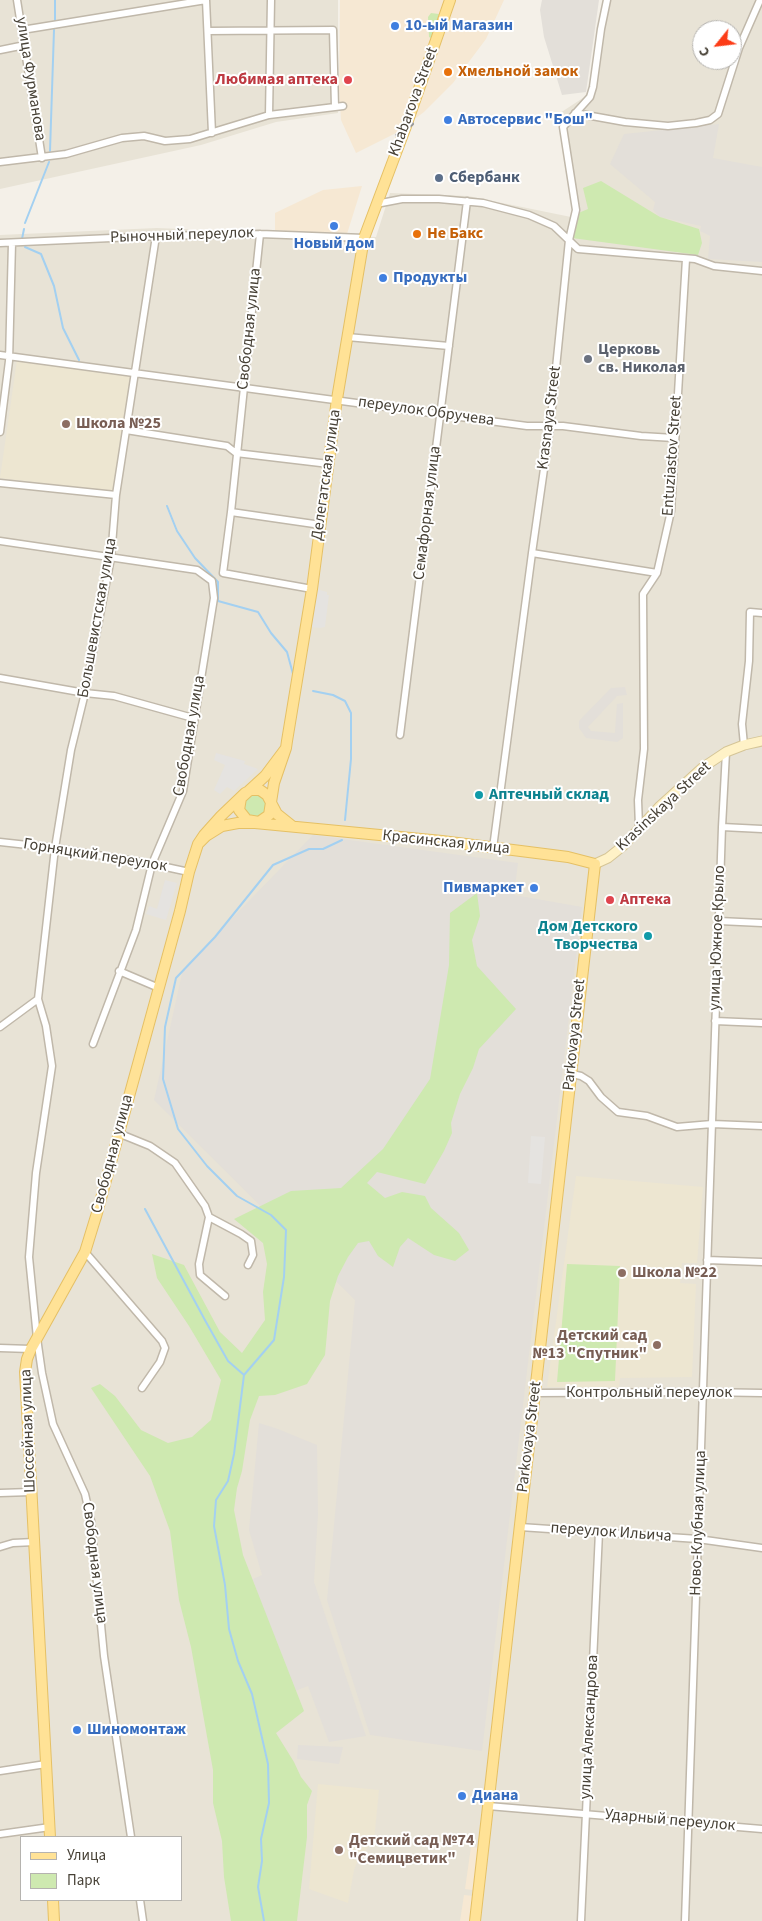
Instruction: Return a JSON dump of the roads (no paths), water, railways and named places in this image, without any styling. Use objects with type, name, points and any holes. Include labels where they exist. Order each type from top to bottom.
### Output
[{"type":"main road","name":"Khabarova Street","points":[[376,204],[405,129],[450,0]]},
{"type":"main road","name":"Делегатская улица","points":[[271,802],[274,783],[286,748],[312,589],[337,399],[364,238],[376,204]]},
{"type":"main road","name":"Krasinskaya Street","points":[[595,864],[608,858],[623,846],[639,828],[702,768],[726,752],[744,744],[762,741]]},
{"type":"main road","name":"Делегатская улица","points":[[198,844],[221,816],[265,776],[286,748]]},
{"type":"main road","points":[[271,802],[271,810],[267,818],[255,822],[243,818],[239,810],[239,802],[245,793],[251,790],[260,790],[267,794],[281,818],[295,827]]},
{"type":"main road","name":"Красинская улица","points":[[198,844],[206,836],[222,826],[238,822],[255,822],[568,857],[595,864]]},
{"type":"main road","name":"Свободная улица","points":[[37,1338],[84,1252],[97,1213],[198,844]]},
{"type":"main road","name":"Parkovaya Street","points":[[475,1921],[595,864]]},
{"type":"main road","name":"Шоссейная улица","points":[[37,1338],[26,1360],[25,1372],[50,1832]]},
{"type":"main road","points":[[53,1901],[54,1921]]},
{"type":"street","name":"улица Фурманова","points":[[18,0],[42,158]]},
{"type":"street","points":[[22,30],[206,0],[212,133]]},
{"type":"street","points":[[269,115],[270,0]]},
{"type":"street","name":"Krasnaya Street","points":[[493,848],[550,427],[569,240],[576,210],[563,127],[590,97],[607,0]]},
{"type":"street","points":[[575,113],[625,122],[668,126],[696,124],[710,120],[718,114],[739,48],[760,0]]},
{"type":"street","points":[[0,162],[66,154],[122,138],[144,136],[165,141],[190,139],[269,115],[339,106],[333,30],[208,32]]},
{"type":"street","points":[[0,50],[25,45]]},
{"type":"street","points":[[376,204],[402,199],[483,203],[529,215],[554,226],[578,249],[686,260],[694,259],[714,266],[762,271]]},
{"type":"street","name":"Семафорная улица","points":[[400,735],[442,413],[467,201]]},
{"type":"street","name":"Рыночный переулок","points":[[0,243],[156,236],[260,234],[364,238]]},
{"type":"street","name":"Свободная улица","points":[[260,234],[223,573],[312,589]]},
{"type":"street","name":"Большевистская улица","points":[[38,999],[55,848],[71,750],[85,693],[111,558],[116,495],[156,236]]},
{"type":"street","points":[[0,432],[9,356],[12,242]]},
{"type":"street","name":"Entuziastov Street","points":[[639,828],[638,800],[644,749],[643,594],[657,573],[671,511],[686,260]]},
{"type":"street","points":[[347,337],[449,346]]},
{"type":"street","name":"переулок Обручева","points":[[0,355],[442,413],[527,426],[563,426],[641,436],[674,438]]},
{"type":"street","points":[[126,430],[227,446],[236,453],[329,464]]},
{"type":"street","points":[[0,482],[116,495]]},
{"type":"street","points":[[231,512],[321,525]]},
{"type":"street","points":[[0,541],[111,558]]},
{"type":"street","points":[[532,553],[657,573]]},
{"type":"street","name":"Свободная улица","points":[[93,1044],[136,930],[152,864],[183,790],[193,718],[214,598],[212,581],[197,570],[111,558]]},
{"type":"street","points":[[744,744],[742,724],[749,661],[750,612],[762,613]]},
{"type":"street","points":[[0,678],[85,693],[114,696],[193,718]]},
{"type":"street","name":"улица Южное Крыло","points":[[712,1124],[726,752]]},
{"type":"street","points":[[722,827],[762,829]]},
{"type":"street","name":"Горняцкий переулок","points":[[0,842],[55,848],[189,872]]},
{"type":"street","points":[[719,922],[762,923]]},
{"type":"street","points":[[119,972],[159,988]]},
{"type":"street","points":[[0,1027],[38,999],[46,1026],[52,1066],[36,1172],[29,1258],[37,1338]]},
{"type":"street","points":[[715,1021],[762,1023]]},
{"type":"street","points":[[572,1074],[581,1076],[589,1081],[601,1097],[618,1112],[647,1116],[677,1127],[712,1124],[762,1126]]},
{"type":"street","name":"Ново-Клубная улица","points":[[685,1921],[712,1124]]},
{"type":"street","points":[[118,1133],[150,1146],[175,1163],[205,1206],[209,1217],[199,1264],[200,1275],[225,1296]]},
{"type":"street","points":[[209,1217],[250,1241],[253,1255],[248,1265]]},
{"type":"street","points":[[84,1252],[162,1341],[165,1348],[160,1362],[142,1388]]},
{"type":"street","points":[[707,1260],[762,1262]]},
{"type":"street","name":"Свободная улица","points":[[37,1338],[53,1424],[85,1494],[92,1521],[104,1656],[131,1836]]},
{"type":"street","points":[[0,1348],[31,1349]]},
{"type":"street","name":"Контрольный переулок","points":[[536,1393],[762,1393]]},
{"type":"street","points":[[0,1493],[31,1492]]},
{"type":"street","name":"переулок Ильича","points":[[520,1527],[698,1539],[762,1548]]},
{"type":"street","name":"улица Александрова","points":[[581,1921],[599,1532]]},
{"type":"street","points":[[0,1547],[13,1543],[35,1542]]},
{"type":"street","points":[[0,1771],[46,1764]]},
{"type":"street","name":"Ударный переулок","points":[[488,1806],[762,1829]]},
{"type":"street","points":[[0,1834],[50,1832]]},
{"type":"street","points":[[140,1901],[143,1921]]},
{"type":"waterway","points":[[55,0],[55,21]]},
{"type":"waterway","points":[[50,151],[54,30]]},
{"type":"waterway","points":[[25,223],[49,162]]},
{"type":"waterway","points":[[22,239],[24,229]]},
{"type":"waterway","points":[[25,247],[41,254],[54,286],[63,328],[79,360]]},
{"type":"waterway","points":[[167,506],[177,531],[195,558],[218,582],[218,601],[258,612],[271,633],[287,652],[293,674]]},
{"type":"waterway","points":[[313,691],[333,695],[345,701],[351,713],[351,759],[345,820]]},
{"type":"waterway","points":[[244,1375],[274,1340],[284,1277],[286,1230],[271,1215],[237,1196],[207,1166],[178,1129],[163,1079],[165,1027],[176,978],[215,937],[273,865],[309,849],[323,849],[342,840]]},
{"type":"waterway","points":[[145,1209],[228,1361],[244,1375],[234,1454],[228,1481],[216,1500],[214,1526],[225,1585],[229,1629],[238,1661],[252,1694],[268,1764],[269,1803],[261,1839],[262,1861],[258,1887],[264,1921]]},
{"type":"railway","points":[[397,135],[412,124]]},
{"type":"place","name":"10-ый Магазин","points":[[395,26]]},
{"type":"place","name":"Хмельной замок","points":[[448,72]]},
{"type":"place","name":"Любимая аптека","points":[[348,80]]},
{"type":"place","name":"Автосервис \"Бош\"","points":[[448,120]]},
{"type":"place","name":"Сбербанк","points":[[439,178]]},
{"type":"place","name":"Новый дом","points":[[334,226]]},
{"type":"place","name":"Не Бакс","points":[[417,234]]},
{"type":"place","name":"Продукты","points":[[383,278]]},
{"type":"place","name":"Церковь св. Николая","points":[[588,359]]},
{"type":"place","name":"Школа №25","points":[[66,424]]},
{"type":"place","name":"Аптечный склад","points":[[479,795]]},
{"type":"place","name":"Пивмаркет","points":[[534,888]]},
{"type":"place","name":"Аптека","points":[[610,900]]},
{"type":"place","name":"Дом Детского Творчества","points":[[648,936]]},
{"type":"place","name":"Школа №22","points":[[622,1273]]},
{"type":"place","name":"Детский сад №13 \"Спутник\"","points":[[657,1345]]},
{"type":"place","name":"Шиномонтаж","points":[[77,1730]]},
{"type":"place","name":"Диана","points":[[462,1796]]},
{"type":"place","name":"Детский сад №74 \"Семицветик\"","points":[[339,1850]]}]
